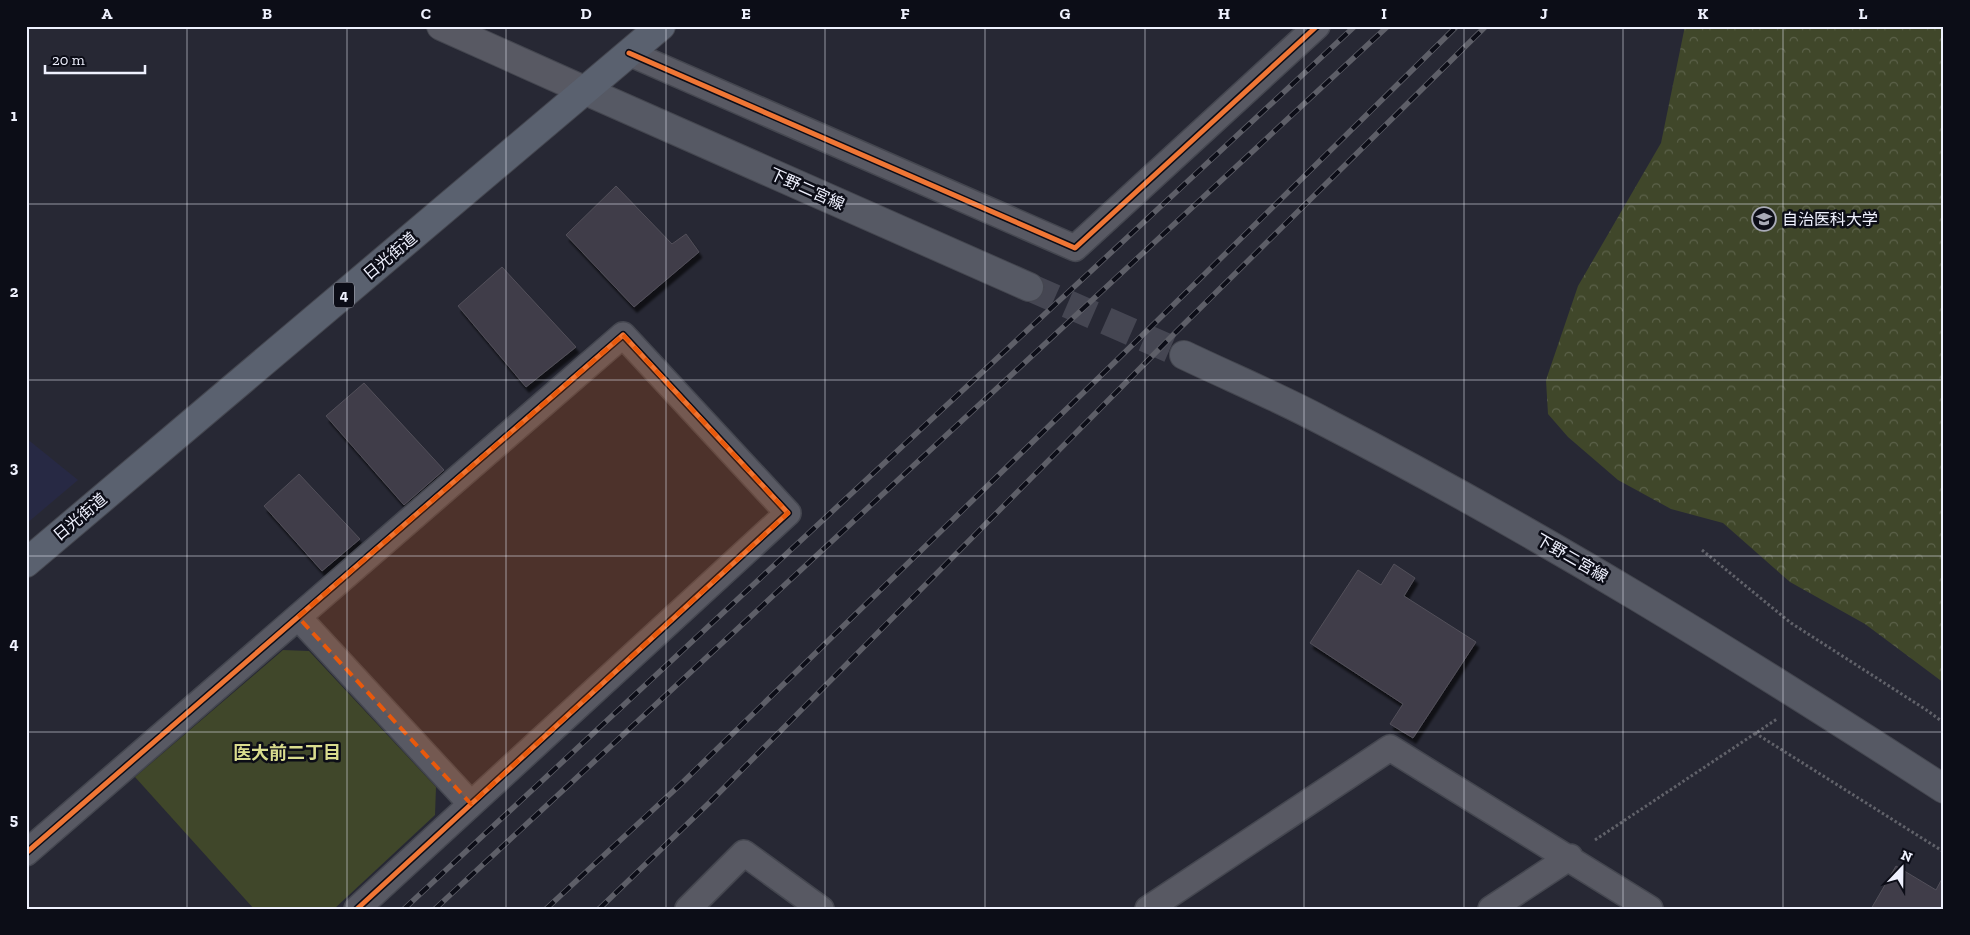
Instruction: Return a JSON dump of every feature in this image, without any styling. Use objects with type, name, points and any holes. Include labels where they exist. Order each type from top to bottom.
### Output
[{"type":"highway","name":"日光街道","points":[[26,563],[661,26]]},
{"type":"main road","name":"下野二宮線","points":[[586,91],[1029,287]]},
{"type":"main road","name":"下野二宮線","points":[[1184,355],[1322,420],[1445,485],[1618,585],[1806,699],[1944,789]]},
{"type":"street","points":[[442,26],[586,91]]},
{"type":"street","points":[[629,53],[1075,248],[1317,26]]},
{"type":"street","points":[[26,852],[623,335],[788,513],[357,909]]},
{"type":"street","points":[[298,617],[471,804]]},
{"type":"street","points":[[1148,909],[1390,748],[1570,857],[1650,909]]},
{"type":"street","points":[[688,909],[744,853],[821,909]]},
{"type":"street","points":[[1491,909],[1570,857]]},
{"type":"path","points":[[1702,550],[1791,623],[1944,723]]},
{"type":"path","points":[[1570,857],[1806,699]]},
{"type":"path","points":[[1755,733],[1944,852]]},
{"type":"highlighted area","points":[[623,335],[788,513],[471,804],[298,617]]},
{"type":"shaded area","points":[[26,438],[78,480],[26,524]]},
{"type":"green space","name":"自治医科大学","points":[[1685,26],[1944,26],[1944,683],[1865,624],[1790,582],[1723,523],[1671,509],[1618,480],[1568,437],[1548,414],[1546,380],[1578,286],[1661,143]]},
{"type":"green space","points":[[283,650],[309,651],[436,787],[435,815],[334,909],[254,909],[135,777]]},
{"type":"building","points":[[616,186],[672,244],[686,234],[699,252],[634,307],[566,235]]},
{"type":"building","points":[[502,267],[576,347],[526,387],[458,306]]},
{"type":"building","points":[[364,383],[444,470],[404,505],[326,416]]},
{"type":"building","points":[[299,474],[360,539],[322,571],[264,506]]},
{"type":"building","points":[[1394,564],[1415,578],[1404,596],[1476,642],[1413,738],[1390,724],[1403,704],[1310,643],[1358,570],[1381,585]]},
{"type":"building","points":[[1896,866],[1936,890],[1944,875],[1944,909],[1871,909]]},
{"type":"tunnel","points":[[1029,287],[1184,355]]},
{"type":"railway","points":[[404,909],[1355,26]]},
{"type":"railway","points":[[435,909],[1388,26]]},
{"type":"railway","points":[[546,909],[682,783],[1457,26]]},
{"type":"railway","points":[[599,909],[709,803],[1177,331],[1486,26]]},
{"type":"cycle path","points":[[629,53],[1075,248],[1317,26]]},
{"type":"cycle path","points":[[26,853],[623,335],[788,513],[357,909]]},
{"type":"place","name":"自治医科大学","points":[[1764,219]]},
{"type":"district","name":"医大前二丁目","points":[[287,753]]}]
